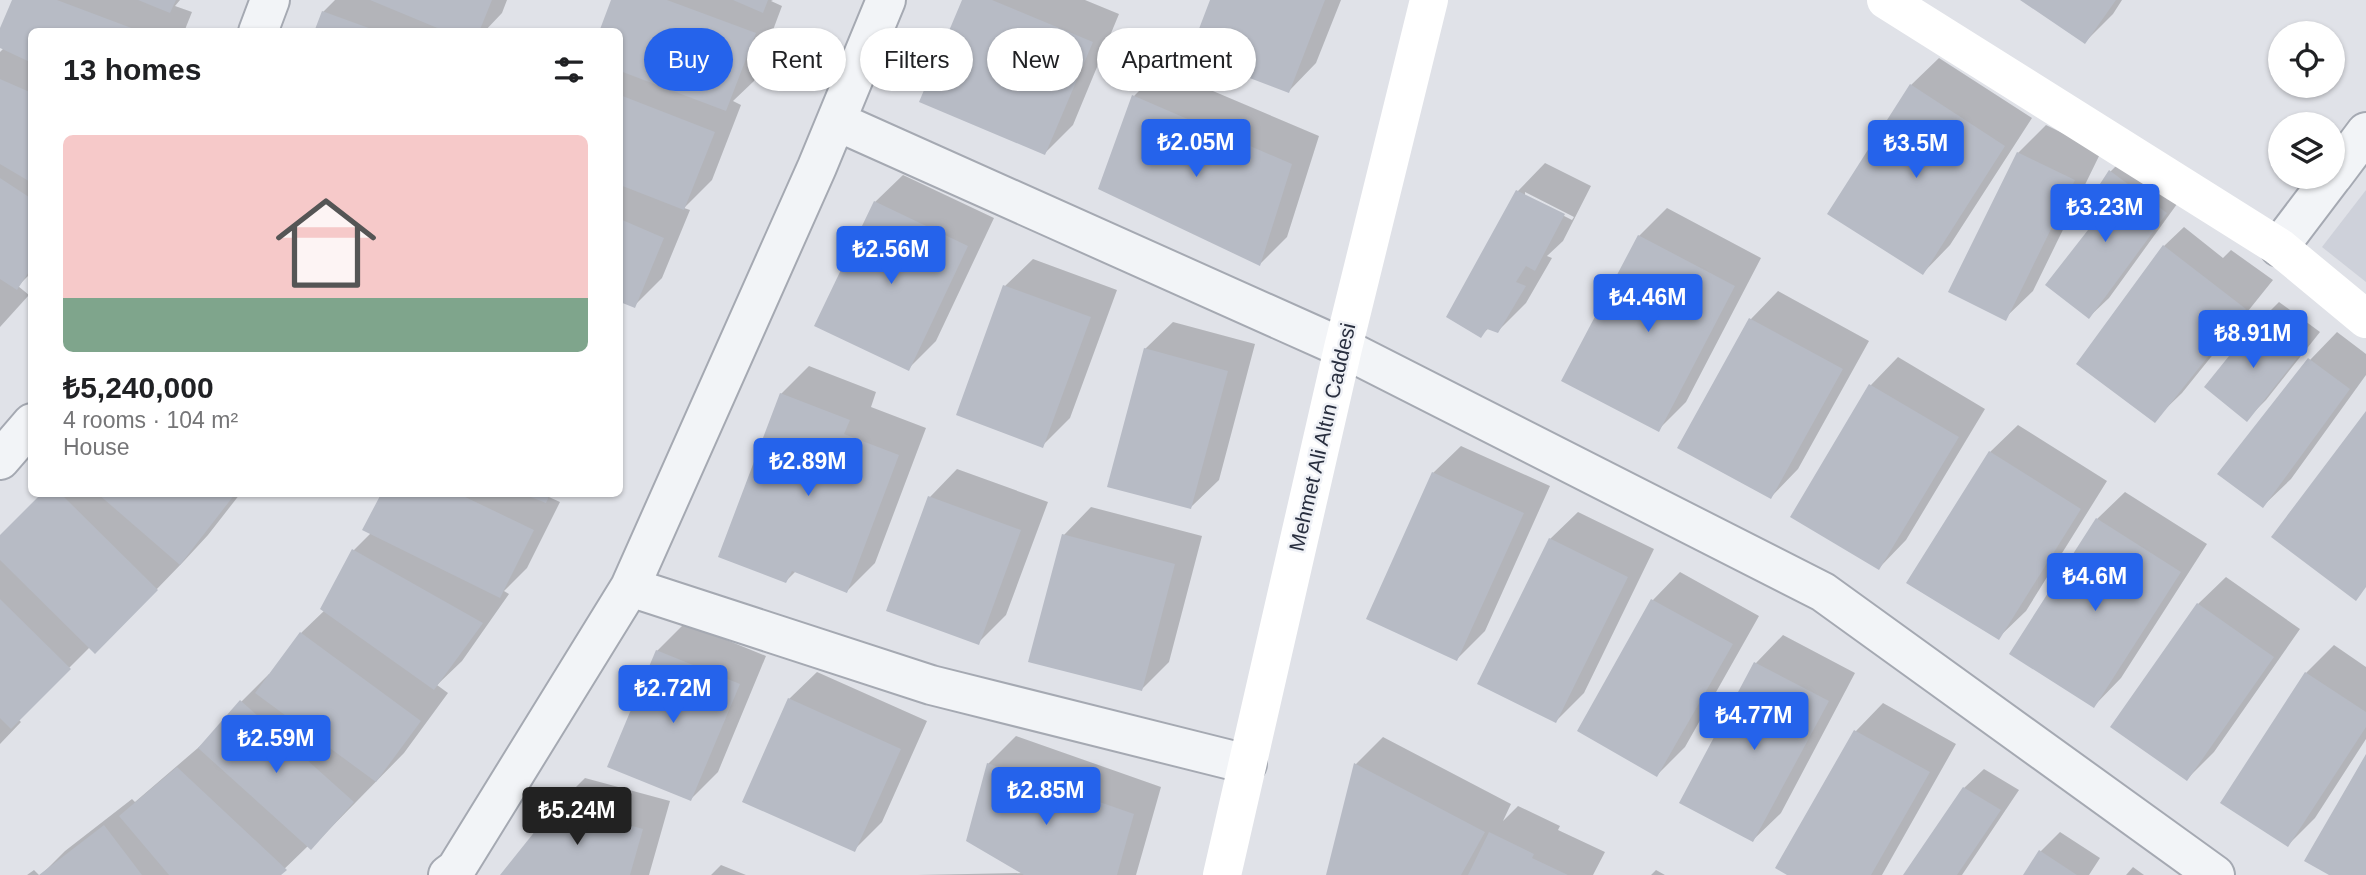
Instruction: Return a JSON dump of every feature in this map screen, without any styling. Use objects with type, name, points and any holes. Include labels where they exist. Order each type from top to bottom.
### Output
[{"type":"street","points":[[260,28],[270,0]]},
{"type":"street","points":[[448,875],[456,869],[630,587],[836,121],[886,0]]},
{"type":"street","name":"Mehmet Ali Altın Caddesi","points":[[1222,875],[1343,348],[1429,0]]},
{"type":"street","points":[[1886,0],[2279,247],[2366,320]]},
{"type":"street","points":[[836,121],[1343,348],[1823,592],[2216,875]]},
{"type":"street","points":[[2345,160],[2366,132]]},
{"type":"street","points":[[2279,247],[2323,189]]},
{"type":"street","points":[[0,460],[28,428]]},
{"type":"street","points":[[630,587],[931,685],[1247,764]]},
{"type":"shaded area","points":[[2366,190],[2366,282],[2322,247]]},
{"type":"building","points":[[12,0],[57,0],[131,28],[28,28],[28,61],[0,48],[0,28]]},
{"type":"building","points":[[138,0],[176,0],[170,13]]},
{"type":"building","points":[[370,0],[492,0],[481,28],[437,28]]},
{"type":"building","points":[[611,0],[667,0],[747,30],[747,56],[726,111],[673,91],[733,91],[733,28],[644,28],[644,80],[623,72],[623,28],[600,28]]},
{"type":"building","points":[[733,0],[768,0],[763,13]]},
{"type":"building","points":[[962,0],[992,0],[1059,28],[987,28],[987,91],[1072,91],[1045,155],[919,102],[924,91],[973,91],[973,28],[950,28]]},
{"type":"building","points":[[1210,0],[1325,0],[1289,93],[1256,80],[1256,28],[1199,28]]},
{"type":"building","points":[[2020,0],[2116,0],[2085,44]]},
{"type":"building","points":[[322,11],[369,28],[316,28]]},
{"type":"building","points":[[1083,38],[1093,42],[1083,66]]},
{"type":"building","points":[[0,79],[28,91],[28,181],[0,164]]},
{"type":"building","points":[[1910,84],[2005,146],[1923,275],[1827,214]]},
{"type":"building","points":[[1132,95],[1292,164],[1260,266],[1098,189]]},
{"type":"building","points":[[623,96],[715,132],[684,210],[623,186]]},
{"type":"building","points":[[2017,152],[2075,180],[2006,321],[1948,292]]},
{"type":"building","points":[[2109,170],[2167,213],[2089,319],[2045,285],[2088,230],[2076,221]]},
{"type":"building","points":[[0,178],[28,196],[28,273],[17,290],[0,279]]},
{"type":"building","points":[[1516,190],[1565,214],[1535,271],[1526,266],[1516,282],[1526,286],[1498,333],[1487,329],[1481,338],[1446,317]]},
{"type":"building","points":[[874,201],[968,246],[909,371],[814,326]]},
{"type":"building","points":[[623,220],[664,238],[635,308],[623,303]]},
{"type":"building","points":[[1638,235],[1735,286],[1659,432],[1561,381]]},
{"type":"building","points":[[2163,245],[2246,309],[2155,423],[2076,364]]},
{"type":"building","points":[[1003,285],[1091,317],[1043,448],[956,415]]},
{"type":"building","points":[[1749,318],[1843,369],[1771,499],[1677,448]]},
{"type":"building","points":[[2258,320],[2302,352],[2247,422],[2204,387]]},
{"type":"building","points":[[1144,348],[1228,371],[1191,509],[1107,487]]},
{"type":"building","points":[[2308,358],[2350,389],[2263,508],[2217,474]]},
{"type":"building","points":[[1869,384],[1959,437],[1879,570],[1790,517]]},
{"type":"building","points":[[780,393],[850,420],[844,434],[899,455],[847,593],[792,571],[786,583],[718,557]]},
{"type":"building","points":[[2366,411],[2366,587],[2356,601],[2271,537]]},
{"type":"building","points":[[1989,451],[2081,509],[1999,640],[1906,583]]},
{"type":"building","points":[[1432,472],[1524,513],[1457,661],[1366,619]]},
{"type":"building","points":[[928,496],[1021,530],[979,645],[886,611]]},
{"type":"building","points":[[38,497],[64,497],[158,590],[95,654],[0,560],[0,535]]},
{"type":"building","points":[[101,497],[233,497],[180,565]]},
{"type":"building","points":[[379,497],[465,497],[534,530],[500,598],[362,530]]},
{"type":"building","points":[[531,497],[549,497],[546,503]]},
{"type":"building","points":[[2096,518],[2181,572],[2094,708],[2009,654]]},
{"type":"building","points":[[1062,534],[1175,564],[1142,691],[1028,662]]},
{"type":"building","points":[[1549,538],[1628,577],[1556,723],[1477,684]]},
{"type":"building","points":[[352,549],[483,623],[434,690],[320,609]]},
{"type":"building","points":[[0,599],[71,669],[11,729],[0,718]]},
{"type":"building","points":[[1651,599],[1733,644],[1657,777],[1577,731]]},
{"type":"building","points":[[2197,603],[2274,657],[2187,781],[2110,727]]},
{"type":"building","points":[[300,632],[421,721],[376,782],[255,693]]},
{"type":"building","points":[[656,650],[740,684],[691,801],[607,767]]},
{"type":"building","points":[[1754,662],[1829,701],[1753,842],[1679,803]]},
{"type":"building","points":[[2305,672],[2366,712],[2366,727],[2288,847],[2220,803]]},
{"type":"building","points":[[788,698],[901,749],[855,852],[742,802]]},
{"type":"building","points":[[240,700],[354,802],[311,850],[198,748]]},
{"type":"building","points":[[1854,730],[1930,772],[1871,875],[1787,875],[1775,868]]},
{"type":"building","points":[[2366,754],[2366,875],[2329,875],[2304,861]]},
{"type":"building","points":[[987,763],[1134,814],[1117,875],[1024,875],[966,841]]},
{"type":"building","points":[[1354,763],[1485,832],[1461,875],[1326,875]]},
{"type":"building","points":[[177,767],[287,870],[281,875],[169,875],[119,816]]},
{"type":"building","points":[[1963,787],[2001,810],[1957,875],[1903,875]]},
{"type":"building","points":[[556,805],[643,829],[630,875],[500,875]]},
{"type":"building","points":[[104,825],[142,875],[39,875]]},
{"type":"building","points":[[1489,832],[1534,854],[1532,858],[1568,875],[1468,875]]},
{"type":"building","points":[[2039,850],[2077,875],[2023,875]]}]
